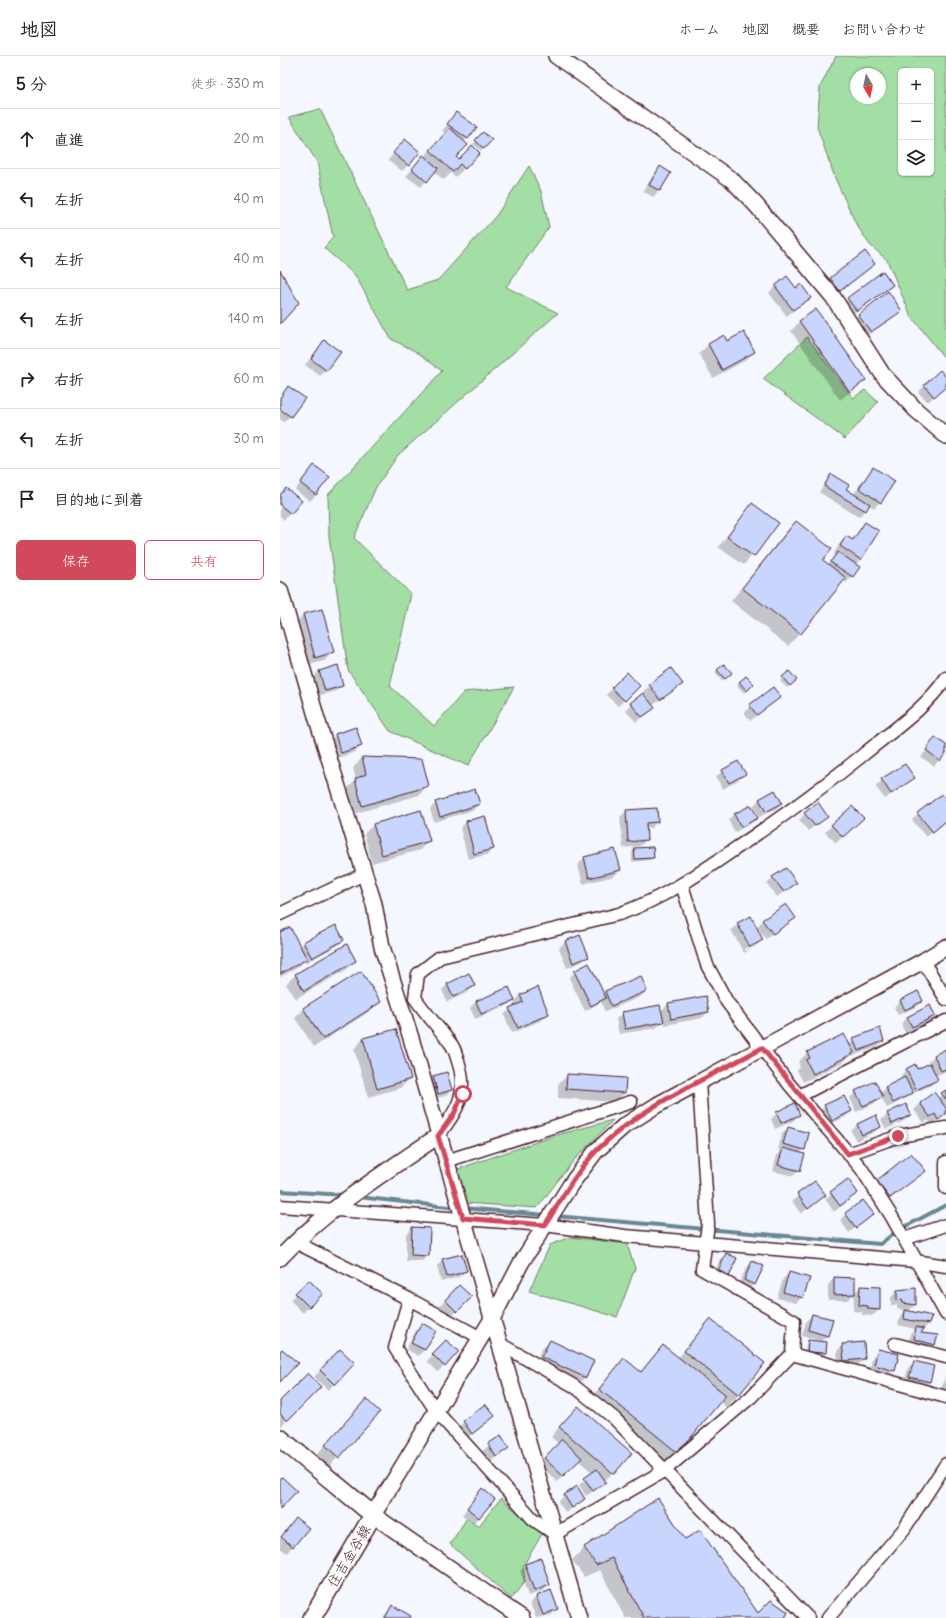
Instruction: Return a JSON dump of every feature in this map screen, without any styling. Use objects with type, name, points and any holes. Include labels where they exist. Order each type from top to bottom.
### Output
[{"type":"main road","name":"住吉金谷線","points":[[280,1438],[373,1515],[312,1618]]},
{"type":"street","points":[[556,56],[732,180],[756,205],[833,297],[883,375],[916,410],[946,436]]},
{"type":"street","points":[[280,590],[374,904],[382,947],[411,1038],[438,1136],[579,1618]]},
{"type":"street","points":[[280,1258],[295,1242],[337,1207],[438,1136],[454,1114],[463,1094],[462,1074],[452,1045],[427,1016],[415,998],[418,974],[440,956],[619,914],[645,905],[682,884],[806,800],[918,710],[936,692],[946,678]]},
{"type":"street","points":[[280,914],[364,874]]},
{"type":"street","points":[[682,884],[707,965],[727,1002],[799,1096],[861,1168],[904,1239],[946,1314]]},
{"type":"street","points":[[522,1618],[373,1515],[481,1338],[545,1225],[571,1184],[596,1151],[624,1126],[656,1105],[923,961],[946,947]]},
{"type":"street","points":[[923,961],[946,999]]},
{"type":"street","points":[[799,1096],[946,1021]]},
{"type":"street","points":[[555,1534],[665,1470],[751,1397],[792,1354],[794,1321],[702,1269],[708,1224],[699,1082]]},
{"type":"street","points":[[446,1161],[631,1102]]},
{"type":"street","points":[[848,1154],[898,1136],[946,1128]]},
{"type":"street","points":[[946,1162],[946,1188]]},
{"type":"street","points":[[280,1206],[461,1212],[625,1236],[915,1260],[946,1266]]},
{"type":"street","points":[[904,1239],[946,1225]]},
{"type":"street","points":[[295,1242],[481,1338]]},
{"type":"street","points":[[408,1299],[395,1348],[436,1412],[533,1519],[555,1534]]},
{"type":"street","points":[[500,1344],[574,1386],[614,1418],[808,1618]]},
{"type":"street","points":[[895,1344],[946,1357]]},
{"type":"street","points":[[792,1354],[946,1397]]},
{"type":"street","points":[[828,1618],[904,1529],[946,1464]]},
{"type":"green space","points":[[836,56],[946,56],[946,360],[911,316],[887,260],[870,245],[856,224],[835,178],[817,127],[820,87]]},
{"type":"green space","points":[[320,109],[407,290],[438,280],[496,216],[529,166],[541,191],[549,227],[506,287],[558,313],[398,455],[376,487],[354,538],[411,594],[390,686],[434,726],[464,692],[514,687],[468,766],[390,731],[348,670],[329,536],[328,495],[442,371],[417,352],[391,339],[355,275],[324,248],[333,237],[317,162],[289,117]]},
{"type":"green space","points":[[807,337],[853,398],[865,390],[878,402],[845,439],[763,379]]},
{"type":"green space","points":[[613,1120],[573,1161],[537,1208],[465,1203],[455,1170],[557,1135]]},
{"type":"green space","points":[[570,1237],[627,1244],[635,1268],[617,1317],[529,1291],[550,1245]]},
{"type":"green space","points":[[501,1498],[542,1534],[523,1566],[525,1581],[511,1599],[450,1544],[467,1518],[478,1527]]},
{"type":"building","points":[[456,112],[477,127],[468,139],[447,124]]},
{"type":"building","points":[[450,128],[468,145],[456,157],[459,159],[472,145],[480,153],[465,169],[460,164],[453,172],[430,150]]},
{"type":"building","points":[[483,132],[492,140],[484,149],[475,140]]},
{"type":"building","points":[[405,139],[420,152],[409,166],[393,153]]},
{"type":"building","points":[[423,155],[438,168],[427,182],[412,169]]},
{"type":"building","points":[[660,166],[671,173],[660,191],[649,185]]},
{"type":"building","points":[[865,251],[875,264],[840,291],[830,278]]},
{"type":"building","points":[[280,270],[299,303],[280,324]]},
{"type":"building","points":[[883,271],[893,285],[857,311],[847,298]]},
{"type":"building","points":[[787,276],[796,288],[801,284],[811,298],[793,310],[775,286]]},
{"type":"building","points":[[888,291],[902,311],[871,332],[858,315]]},
{"type":"building","points":[[816,309],[866,380],[850,392],[799,321]]},
{"type":"building","points":[[744,332],[755,352],[722,370],[708,344],[724,335],[727,341]]},
{"type":"building","points":[[324,340],[341,352],[327,371],[311,359]]},
{"type":"building","points":[[940,370],[946,377],[946,387],[934,397],[924,385]]},
{"type":"building","points":[[288,386],[305,398],[291,417],[280,409],[280,398]]},
{"type":"building","points":[[314,465],[330,477],[316,495],[300,483]]},
{"type":"building","points":[[873,467],[895,481],[881,503],[859,488]]},
{"type":"building","points":[[831,474],[849,485],[846,489],[870,504],[866,511],[824,486]]},
{"type":"building","points":[[286,488],[302,501],[291,514],[280,505],[280,495]]},
{"type":"building","points":[[752,503],[779,523],[754,557],[727,537]]},
{"type":"building","points":[[796,521],[832,549],[823,560],[846,578],[801,634],[742,588]]},
{"type":"building","points":[[865,522],[879,531],[861,560],[840,546],[846,536],[853,540]]},
{"type":"building","points":[[838,552],[860,567],[853,577],[830,562]]},
{"type":"building","points":[[322,609],[334,652],[315,658],[303,614]]},
{"type":"building","points":[[724,664],[732,673],[725,679],[717,670]]},
{"type":"building","points":[[338,665],[343,686],[325,691],[319,671]]},
{"type":"building","points":[[671,668],[683,684],[660,700],[649,684]]},
{"type":"building","points":[[789,671],[797,680],[790,686],[782,677]]},
{"type":"building","points":[[627,672],[640,686],[625,701],[611,688]]},
{"type":"building","points":[[746,676],[754,684],[747,691],[739,682]]},
{"type":"building","points":[[773,687],[781,697],[757,715],[749,705]]},
{"type":"building","points":[[643,693],[655,708],[642,717],[630,703]]},
{"type":"building","points":[[356,727],[362,746],[341,753],[335,734]]},
{"type":"building","points":[[935,737],[946,745],[946,753],[940,761],[926,750]]},
{"type":"building","points":[[362,757],[422,759],[429,786],[362,806],[355,779],[366,774]]},
{"type":"building","points":[[738,761],[746,774],[729,783],[722,770]]},
{"type":"building","points":[[905,764],[915,778],[891,794],[881,779]]},
{"type":"building","points":[[475,789],[480,804],[440,817],[435,802]]},
{"type":"building","points":[[775,790],[782,803],[766,812],[759,799]]},
{"type":"building","points":[[942,794],[946,799],[946,821],[933,832],[917,813]]},
{"type":"building","points":[[818,802],[828,817],[815,826],[804,813]]},
{"type":"building","points":[[751,805],[758,818],[741,827],[734,814]]},
{"type":"building","points":[[852,806],[864,818],[843,837],[831,825]]},
{"type":"building","points":[[657,808],[658,822],[646,823],[647,840],[628,842],[626,810]]},
{"type":"building","points":[[421,810],[430,841],[382,855],[373,824]]},
{"type":"building","points":[[485,816],[494,849],[474,854],[466,821]]},
{"type":"building","points":[[653,847],[654,858],[635,859],[634,848]]},
{"type":"building","points":[[615,849],[621,870],[589,878],[584,857]]},
{"type":"building","points":[[786,868],[797,883],[784,892],[772,877]]},
{"type":"building","points":[[786,904],[796,918],[773,934],[762,920]]},
{"type":"building","points":[[751,916],[763,940],[750,947],[737,923]]},
{"type":"building","points":[[336,925],[344,940],[312,958],[303,942]]},
{"type":"building","points":[[290,927],[307,959],[280,974],[280,932]]},
{"type":"building","points":[[580,935],[589,957],[573,963],[565,941]]},
{"type":"building","points":[[347,944],[356,961],[304,991],[295,974]]},
{"type":"building","points":[[589,963],[606,998],[591,1006],[574,971]]},
{"type":"building","points":[[361,971],[381,1002],[323,1039],[303,1008]]},
{"type":"building","points":[[469,973],[475,986],[453,997],[447,984]]},
{"type":"building","points":[[641,976],[647,991],[611,1006],[605,991]]},
{"type":"building","points":[[509,987],[515,1001],[481,1014],[476,1001]]},
{"type":"building","points":[[538,987],[549,1014],[518,1028],[509,1008],[523,1002],[520,995]]},
{"type":"building","points":[[918,991],[923,1001],[905,1010],[900,1000]]},
{"type":"building","points":[[706,996],[709,1012],[671,1019],[668,1003]]},
{"type":"building","points":[[660,1005],[664,1022],[625,1029],[622,1012]]},
{"type":"building","points":[[930,1005],[935,1016],[912,1027],[907,1017]]},
{"type":"building","points":[[880,1028],[884,1041],[858,1051],[853,1038]]},
{"type":"building","points":[[396,1029],[411,1079],[377,1089],[363,1038]]},
{"type":"building","points":[[844,1034],[854,1053],[813,1074],[806,1060],[810,1058],[807,1052]]},
{"type":"building","points":[[946,1049],[946,1069],[941,1071],[934,1055]]},
{"type":"building","points":[[930,1063],[938,1080],[916,1090],[906,1069],[915,1064],[917,1069]]},
{"type":"building","points":[[447,1072],[452,1090],[438,1094],[433,1076]]},
{"type":"building","points":[[567,1074],[626,1078],[625,1093],[566,1089]]},
{"type":"building","points":[[905,1077],[913,1093],[893,1103],[885,1087]]},
{"type":"building","points":[[875,1081],[883,1097],[863,1106],[855,1091]]},
{"type":"building","points":[[946,1090],[946,1099],[941,1093]]},
{"type":"building","points":[[934,1092],[946,1108],[946,1114],[938,1120],[935,1114],[930,1117],[920,1103]]},
{"type":"building","points":[[844,1096],[852,1111],[832,1121],[824,1105]]},
{"type":"building","points":[[795,1103],[800,1115],[781,1123],[776,1112]]},
{"type":"building","points":[[906,1104],[911,1115],[892,1124],[887,1113]]},
{"type":"building","points":[[876,1115],[881,1127],[862,1135],[857,1124]]},
{"type":"building","points":[[788,1127],[809,1133],[805,1150],[783,1144]]},
{"type":"building","points":[[783,1148],[805,1154],[800,1171],[778,1165]]},
{"type":"building","points":[[911,1153],[926,1171],[890,1198],[876,1181]]},
{"type":"building","points":[[848,1179],[858,1193],[840,1206],[830,1192]]},
{"type":"building","points":[[815,1181],[826,1195],[808,1209],[797,1194]]},
{"type":"building","points":[[863,1200],[874,1214],[856,1228],[845,1213]]},
{"type":"building","points":[[412,1227],[430,1228],[429,1256],[411,1255]]},
{"type":"building","points":[[726,1253],[737,1258],[729,1277],[718,1272]]},
{"type":"building","points":[[462,1254],[467,1271],[447,1277],[442,1259]]},
{"type":"building","points":[[752,1261],[764,1266],[755,1285],[744,1280]]},
{"type":"building","points":[[789,1272],[810,1278],[803,1298],[783,1292]]},
{"type":"building","points":[[834,1277],[855,1278],[855,1294],[834,1295]]},
{"type":"building","points":[[309,1280],[323,1294],[309,1307],[295,1293]]},
{"type":"building","points":[[459,1285],[472,1297],[457,1312],[445,1300]]},
{"type":"building","points":[[860,1286],[880,1287],[880,1310],[868,1309],[868,1306],[859,1305]]},
{"type":"building","points":[[916,1288],[916,1305],[903,1303],[902,1299],[897,1300],[897,1290]]},
{"type":"building","points":[[905,1310],[932,1316],[929,1324],[904,1319]]},
{"type":"building","points":[[812,1314],[833,1319],[828,1336],[808,1330]]},
{"type":"building","points":[[710,1319],[765,1363],[739,1395],[684,1351]]},
{"type":"building","points":[[422,1323],[436,1331],[425,1350],[411,1343]]},
{"type":"building","points":[[916,1327],[924,1329],[921,1333],[938,1335],[935,1345],[914,1339]]},
{"type":"building","points":[[446,1340],[459,1351],[445,1367],[432,1354]]},
{"type":"building","points":[[550,1340],[594,1361],[586,1378],[541,1357]]},
{"type":"building","points":[[808,1340],[827,1342],[826,1353],[807,1352]]},
{"type":"building","points":[[864,1342],[865,1359],[844,1361],[842,1344]]},
{"type":"building","points":[[663,1345],[726,1395],[678,1453],[599,1389],[624,1358],[641,1372]]},
{"type":"building","points":[[282,1349],[298,1363],[280,1382],[280,1351]]},
{"type":"building","points":[[340,1349],[355,1363],[335,1385],[320,1370]]},
{"type":"building","points":[[878,1349],[899,1354],[895,1371],[874,1365]]},
{"type":"building","points":[[914,1361],[934,1366],[930,1382],[909,1377]]},
{"type":"building","points":[[308,1373],[321,1387],[287,1421],[280,1414],[280,1401]]},
{"type":"building","points":[[366,1399],[380,1412],[339,1458],[325,1445]]},
{"type":"building","points":[[485,1404],[495,1416],[472,1434],[463,1421]]},
{"type":"building","points":[[578,1406],[632,1453],[614,1474],[559,1427]]},
{"type":"building","points":[[501,1435],[509,1448],[496,1457],[488,1444]]},
{"type":"building","points":[[562,1439],[582,1458],[563,1476],[544,1458]]},
{"type":"building","points":[[597,1469],[606,1482],[593,1491],[584,1478]]},
{"type":"building","points":[[282,1477],[297,1491],[280,1509],[280,1479]]},
{"type":"building","points":[[577,1486],[585,1499],[572,1508],[564,1495]]},
{"type":"building","points":[[482,1488],[495,1499],[479,1518],[467,1508]]},
{"type":"building","points":[[658,1498],[685,1539],[700,1530],[758,1613],[771,1600],[788,1612],[785,1618],[644,1618],[612,1558],[596,1565],[584,1547]]},
{"type":"building","points":[[296,1518],[309,1528],[293,1547],[281,1537]]},
{"type":"building","points":[[541,1558],[550,1585],[534,1591],[525,1564]]},
{"type":"building","points":[[551,1590],[558,1609],[543,1615],[536,1596]]},
{"type":"building","points":[[392,1605],[411,1616],[410,1618],[385,1618]]},
{"type":"waterway","points":[[280,1191],[345,1195]]},
{"type":"waterway","points":[[358,1197],[457,1208]]},
{"type":"waterway","points":[[555,1216],[880,1244],[897,1231],[946,1205]]},
{"type":"waterway","points":[[463,1208],[546,1215]]},
{"type":"route","points":[[463,1094],[454,1114],[438,1136],[463,1218],[545,1225],[571,1184],[596,1151],[624,1126],[656,1105],[762,1048],[789,1084],[848,1154],[898,1136]]}]
